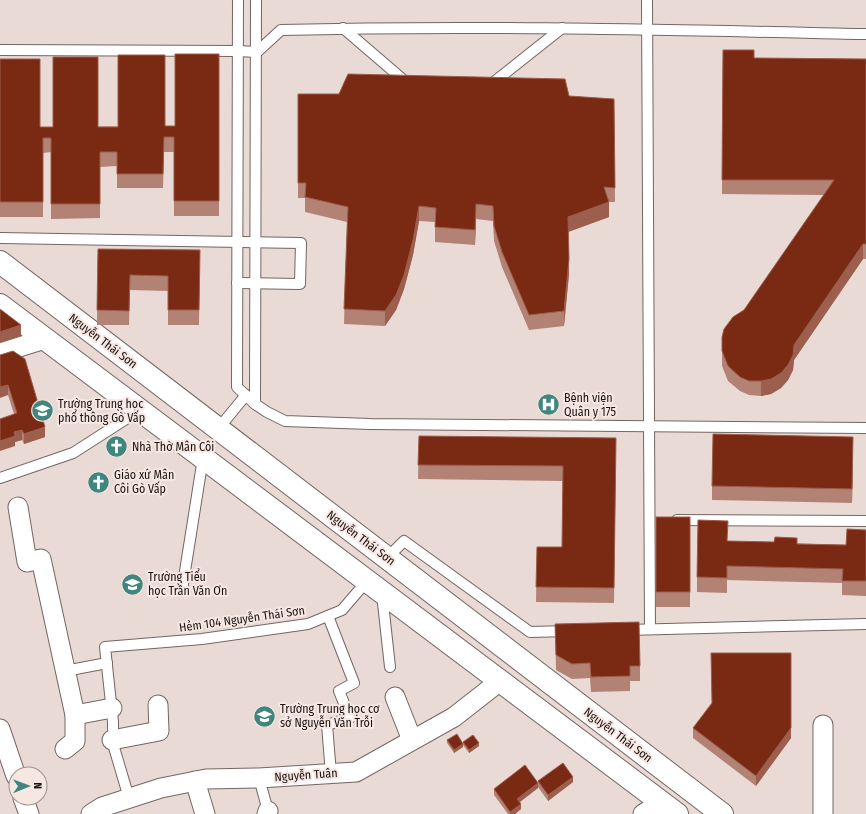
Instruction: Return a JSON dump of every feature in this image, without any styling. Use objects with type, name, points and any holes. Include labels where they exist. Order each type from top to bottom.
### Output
[{"type":"main road","name":"Nguyễn Thái Sơn","points":[[0,262],[722,814]]},
{"type":"main road","points":[[0,305],[670,808]]},
{"type":"main road","points":[[203,458],[218,429]]},
{"type":"street","points":[[0,353],[44,339]]},
{"type":"street","points":[[18,507],[27,562],[41,559],[74,715],[75,741],[65,749]]},
{"type":"street","name":"Nguyễn Tuân","points":[[103,811],[129,798],[161,788],[206,779],[259,778],[356,772],[454,717],[500,681]]},
{"type":"street","points":[[395,697],[412,740]]},
{"type":"street","points":[[112,740],[160,731],[158,705]]},
{"type":"street","points":[[74,715],[112,708]]},
{"type":"street","points":[[823,725],[824,814]]},
{"type":"street","points":[[0,729],[13,766]]},
{"type":"street","points":[[195,781],[205,814]]},
{"type":"street","points":[[642,814],[670,808]]},
{"type":"lane","points":[[238,0],[237,388],[255,404],[285,421],[370,424],[866,428]]},
{"type":"lane","points":[[255,404],[256,0]]},
{"type":"lane","points":[[647,0],[649,427],[657,519],[650,629]]},
{"type":"lane","points":[[0,50],[257,52],[281,30],[343,28],[562,28],[866,34]]},
{"type":"lane","points":[[343,28],[411,86],[418,86]]},
{"type":"lane","points":[[480,87],[487,87],[562,28]]},
{"type":"lane","points":[[0,238],[301,243],[300,284],[237,283]]},
{"type":"lane","points":[[218,429],[246,395]]},
{"type":"lane","points":[[0,478],[73,454],[140,410]]},
{"type":"lane","points":[[182,590],[203,458]]},
{"type":"lane","points":[[657,519],[866,521]]},
{"type":"lane","points":[[387,558],[404,541],[530,632],[578,631]]},
{"type":"lane","points":[[374,586],[390,667]]},
{"type":"lane","name":"Hẻm 104 Nguyễn Thái Sơn","points":[[107,663],[105,647],[202,639],[308,624],[342,610],[374,586]]},
{"type":"lane","points":[[328,616],[354,683],[339,691],[350,718],[327,725],[331,774]]},
{"type":"lane","points":[[618,630],[866,624]]},
{"type":"lane","points":[[65,671],[107,663],[113,722],[112,744],[129,798]]},
{"type":"lane","points":[[259,778],[269,813]]},
{"type":"building","points":[[723,50],[754,50],[754,58],[866,59],[866,244],[863,244],[794,345],[793,355],[788,365],[781,373],[771,379],[761,381],[749,381],[740,377],[728,366],[722,351],[722,337],[724,329],[733,317],[744,310],[834,180],[722,180]]},
{"type":"building","points":[[175,54],[219,54],[219,201],[174,201],[174,137],[164,137],[163,174],[117,174],[117,152],[100,152],[100,204],[51,204],[51,138],[43,138],[43,202],[0,202],[0,59],[40,59],[40,127],[53,127],[53,57],[98,57],[98,127],[118,127],[118,55],[165,55],[165,126],[175,126]]},
{"type":"building","points":[[348,74],[565,79],[569,96],[614,99],[615,188],[604,187],[609,202],[568,217],[569,259],[564,311],[529,315],[502,252],[494,226],[493,206],[476,204],[475,230],[435,227],[436,208],[419,206],[413,240],[404,275],[396,295],[385,311],[344,309],[348,207],[305,197],[306,183],[298,183],[298,94],[339,94]]},
{"type":"building","points":[[98,249],[200,250],[199,310],[168,310],[168,276],[130,275],[129,311],[97,310]]},
{"type":"building","points":[[0,309],[21,325],[0,332]]},
{"type":"building","points":[[13,351],[25,359],[45,427],[24,434],[22,430],[14,432],[15,436],[0,441],[0,419],[17,413],[8,385],[0,387],[0,355]]},
{"type":"building","points":[[713,434],[853,437],[852,489],[712,486]]},
{"type":"building","points":[[419,436],[616,438],[614,588],[536,587],[537,547],[562,547],[563,466],[418,465]]},
{"type":"building","points":[[656,517],[690,517],[690,592],[656,592]]},
{"type":"building","points":[[698,520],[728,521],[727,541],[774,542],[775,537],[797,538],[797,544],[846,545],[847,529],[866,530],[866,581],[842,581],[843,569],[727,566],[727,578],[697,577]]},
{"type":"building","points":[[639,622],[640,666],[630,666],[630,676],[591,677],[590,663],[572,664],[556,655],[555,624]]},
{"type":"building","points":[[711,653],[791,653],[791,728],[756,776],[693,728],[712,703]]},
{"type":"building","points":[[457,734],[463,744],[454,750],[447,740]]},
{"type":"building","points":[[473,735],[479,743],[469,750],[463,742]]},
{"type":"building","points":[[563,763],[573,777],[548,795],[538,781]]},
{"type":"building","points":[[525,765],[538,783],[517,799],[521,804],[510,812],[494,789]]},
{"type":"place","name":"Bệnh viện Quân y 175","points":[[549,405]]},
{"type":"place","name":"Trường Trung học phổ thông Gò Vấp","points":[[43,411]]},
{"type":"place","name":"Nhà Thờ Mân Côi","points":[[116,447]]},
{"type":"place","name":"Giáo xứ Mân Côi Gò Vấp","points":[[98,482]]},
{"type":"place","name":"Trường Tiểu học Trần Văn Ơn","points":[[132,584]]},
{"type":"place","name":"Trường Trung học cơ sở Nguyễn Văn Trỗi","points":[[264,716]]}]
